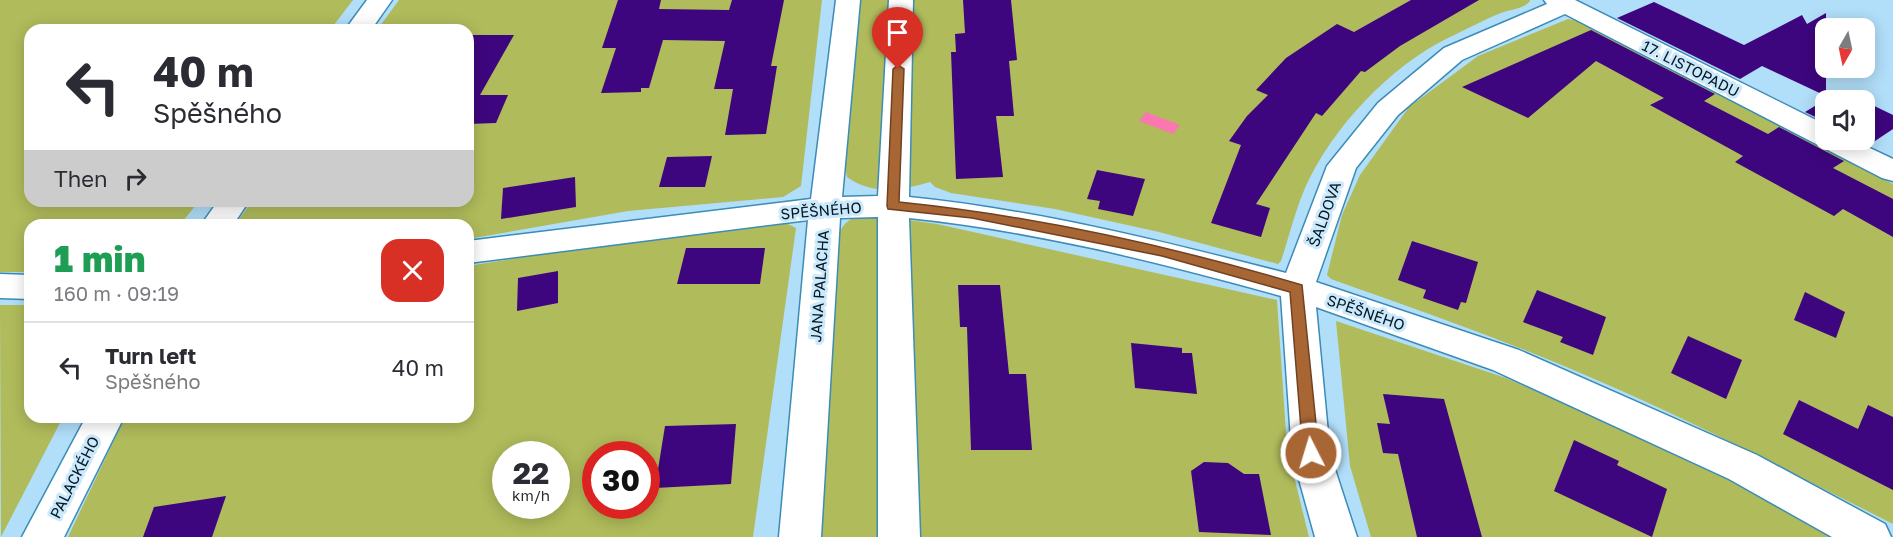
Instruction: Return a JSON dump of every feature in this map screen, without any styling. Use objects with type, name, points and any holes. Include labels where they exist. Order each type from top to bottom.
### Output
[{"type":"street","points":[[362,24],[380,0]]},
{"type":"street","name":"JANA PALACHA","points":[[800,537],[825,208],[848,0]]},
{"type":"street","points":[[899,537],[893,206],[901,0]]},
{"type":"street","name":"17. LISTOPADU","points":[[1561,3],[1815,131]]},
{"type":"street","name":"ŠALDOVA","points":[[1336,537],[1311,453],[1297,288],[1342,166],[1388,109],[1453,54],[1561,3]]},
{"type":"street","points":[[1851,150],[1893,171]]},
{"type":"street","name":"SPĚŠNÉHO","points":[[474,251],[825,208],[893,206],[972,214],[1162,252],[1297,288],[1506,360],[1743,467],[1870,537]]},
{"type":"street","points":[[0,286],[24,287]]},
{"type":"street","name":"PALACKÉHO","points":[[43,537],[102,423]]},
{"type":"green space","points":[[0,0],[353,0],[335,24],[24,24],[24,207],[194,207],[185,219],[24,219],[24,272],[0,272]]},
{"type":"green space","points":[[399,0],[822,0],[801,186],[783,197],[628,211],[474,238],[474,219],[239,219],[248,207],[474,207],[474,24],[381,24]]},
{"type":"green space","points":[[861,0],[1530,1],[1521,7],[1481,22],[1426,50],[1384,82],[1364,101],[1330,143],[1316,166],[1301,197],[1281,261],[1278,264],[1159,232],[1055,209],[951,193],[935,187],[930,182],[888,190],[867,187],[847,177],[845,168]]},
{"type":"green space","points":[[1568,19],[1578,21],[1815,144],[1815,150],[1827,150],[1893,184],[1893,524],[1636,397],[1499,340],[1331,279],[1327,275],[1342,215],[1360,175],[1409,107],[1478,56]]},
{"type":"green space","points":[[862,216],[881,216],[937,224],[1277,300],[1287,448],[1309,537],[816,537],[840,231],[852,219]]},
{"type":"green space","points":[[784,222],[796,228],[753,537],[68,537],[122,423],[474,423],[474,265],[615,242]]},
{"type":"green space","points":[[0,305],[24,305],[24,423],[60,423],[1,537]]},
{"type":"green space","points":[[1336,321],[1506,378],[1735,480],[1846,537],[1371,537],[1350,466]]},
{"type":"shaded area","points":[[1146,112],[1180,125],[1173,134],[1139,121]]},
{"type":"building","points":[[618,0],[661,0],[659,9],[729,10],[732,0],[784,0],[771,66],[777,66],[766,134],[725,135],[733,89],[714,89],[725,41],[663,40],[649,88],[641,88],[641,92],[601,93],[616,48],[602,48]]},
{"type":"building","points":[[963,0],[1011,0],[1017,60],[1009,61],[1014,116],[996,116],[1003,177],[956,179],[951,52],[956,52],[955,34],[965,33]]},
{"type":"building","points":[[1411,0],[1479,0],[1400,46],[1365,72],[1361,71],[1322,116],[1316,113],[1256,204],[1270,208],[1261,237],[1211,223],[1241,145],[1229,141],[1247,116],[1268,95],[1256,90],[1286,58],[1337,24],[1354,32]]},
{"type":"building","points":[[1654,2],[1744,45],[1802,15],[1807,24],[1815,19],[1815,78],[1826,78],[1826,90],[1815,91],[1762,66],[1740,79],[1617,18]]},
{"type":"building","points":[[1591,30],[1715,94],[1704,101],[1768,134],[1779,127],[1815,146],[1815,150],[1823,150],[1844,161],[1833,168],[1893,199],[1893,237],[1843,209],[1834,216],[1735,162],[1743,156],[1650,105],[1664,98],[1596,61],[1528,118],[1462,87]]},
{"type":"building","points":[[474,35],[514,35],[480,95],[508,95],[496,123],[474,124]]},
{"type":"building","points":[[1815,106],[1815,117],[1805,112]]},
{"type":"building","points":[[1875,106],[1893,115],[1893,129],[1875,141]]},
{"type":"building","points":[[712,156],[705,187],[659,187],[667,157]]},
{"type":"building","points":[[1097,170],[1145,179],[1133,216],[1098,209],[1100,201],[1087,199]]},
{"type":"building","points":[[575,177],[576,207],[501,219],[503,188]]},
{"type":"building","points":[[1412,241],[1478,262],[1466,303],[1461,302],[1458,310],[1423,298],[1426,290],[1398,280]]},
{"type":"building","points":[[686,248],[765,248],[760,284],[677,284]]},
{"type":"building","points":[[558,271],[558,303],[517,311],[518,278]]},
{"type":"building","points":[[958,285],[1000,285],[1009,374],[1026,374],[1032,450],[971,450],[967,327],[960,327]]},
{"type":"building","points":[[1537,290],[1606,317],[1593,355],[1560,342],[1563,337],[1523,322]]},
{"type":"building","points":[[1805,292],[1845,312],[1836,338],[1794,320]]},
{"type":"building","points":[[1688,336],[1742,360],[1726,399],[1671,373]]},
{"type":"building","points":[[1131,343],[1182,348],[1182,353],[1192,353],[1197,394],[1135,388]]},
{"type":"building","points":[[1383,394],[1444,399],[1482,537],[1417,537],[1398,454],[1383,453],[1377,423],[1390,424]]},
{"type":"building","points":[[1799,400],[1858,429],[1868,405],[1893,417],[1893,490],[1783,434]]},
{"type":"building","points":[[736,424],[731,484],[660,488],[660,457],[665,426]]},
{"type":"building","points":[[1574,440],[1619,461],[1617,465],[1667,489],[1652,537],[1554,491]]},
{"type":"building","points":[[1204,462],[1228,463],[1244,474],[1259,474],[1271,535],[1199,532],[1191,471]]},
{"type":"building","points":[[226,496],[212,537],[143,537],[154,507]]},
{"type":"route","points":[[898,69],[893,206],[972,214],[1162,252],[1297,288],[1311,453]]}]
